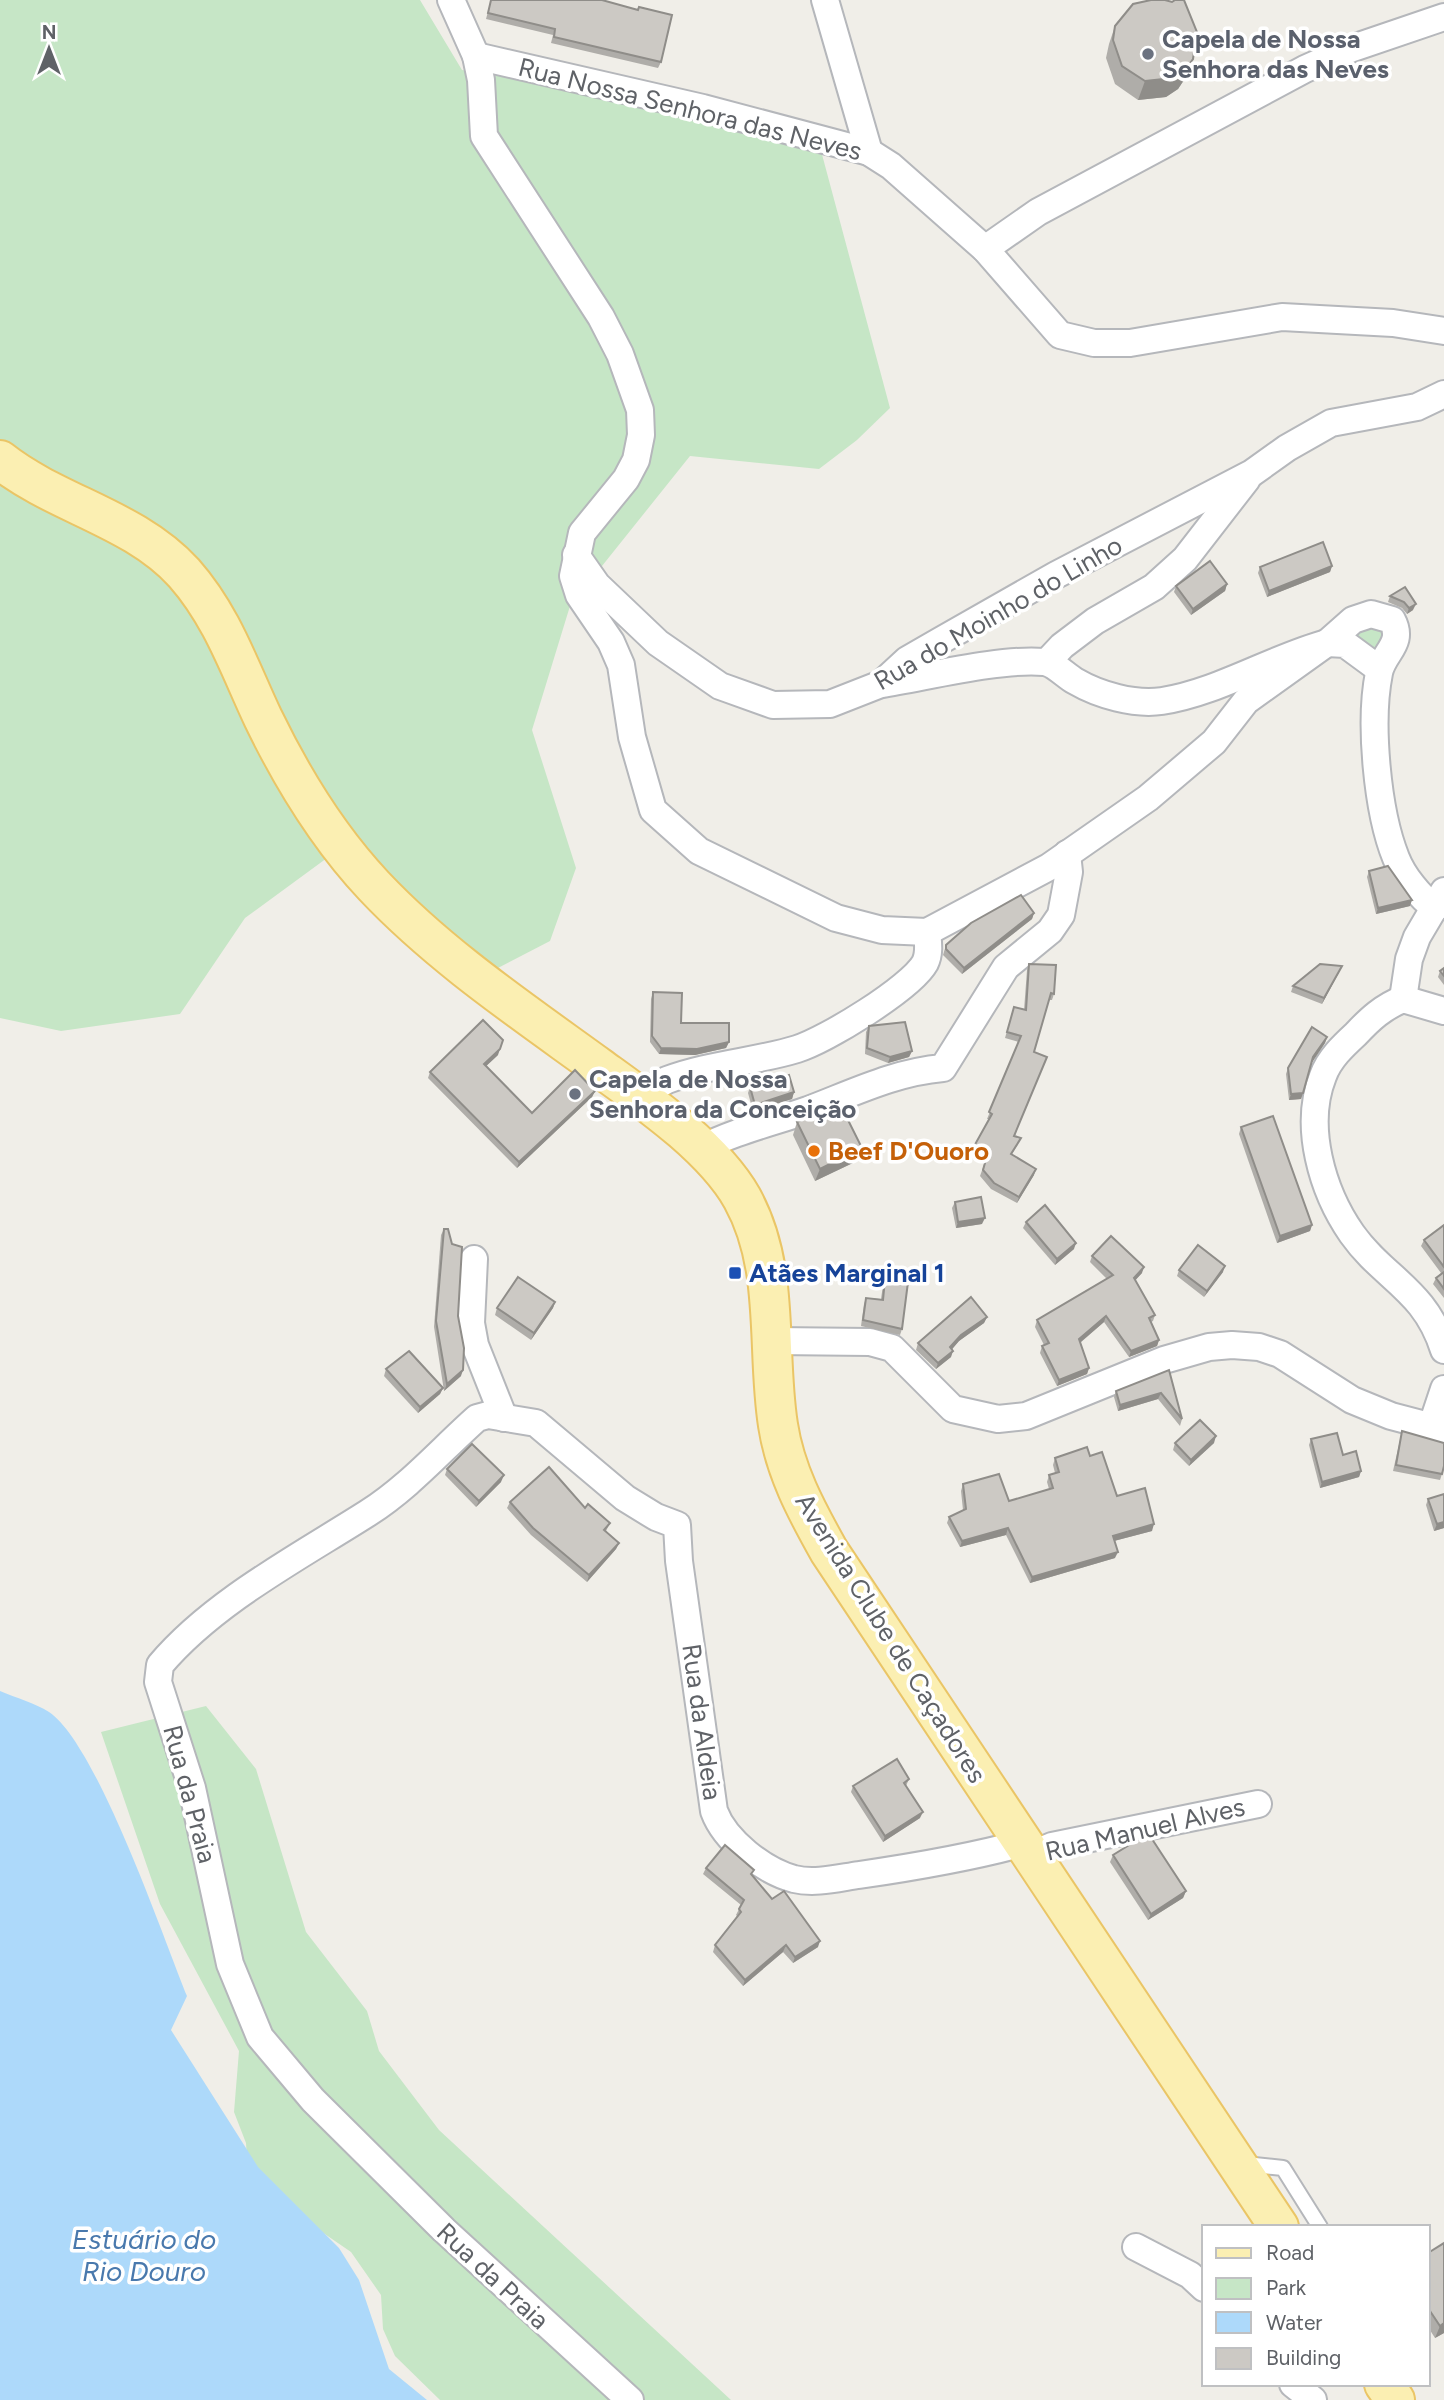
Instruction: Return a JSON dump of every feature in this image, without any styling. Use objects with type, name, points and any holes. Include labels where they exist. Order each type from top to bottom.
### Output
[{"type":"main road","name":"Avenida Clube de Caçadores","points":[[0,460],[32,481],[116,522],[151,544],[184,573],[226,633],[294,779],[340,845],[374,887],[433,943],[640,1097],[727,1175],[744,1201],[765,1265],[774,1341],[777,1421],[783,1451],[802,1504],[1027,1849],[1278,2225]]},
{"type":"street","points":[[451,0],[475,56],[481,80],[484,136],[601,317],[620,354],[639,410],[641,435],[636,460],[626,479],[582,533],[573,576],[579,595],[611,642],[621,665],[632,737],[653,810],[699,852],[836,918],[882,930],[927,932],[1049,867],[1148,798],[1214,742],[1246,701],[1362,615],[1384,615],[1392,620],[1397,638],[1379,669],[1373,732],[1388,833],[1396,860],[1406,876],[1440,900],[1417,937],[1409,959],[1403,999]]},
{"type":"street","points":[[825,0],[869,152]]},
{"type":"street","points":[[985,249],[1038,212],[1305,69],[1350,49],[1444,17]]},
{"type":"street","name":"Rua Nossa Senhora das Neves","points":[[475,56],[703,108],[869,152],[891,166],[985,249],[1060,335],[1094,343],[1130,343],[1282,317],[1392,323],[1444,331]]},
{"type":"street","name":"Rua do Moinho do Linho","points":[[576,555],[597,585],[658,643],[720,686],[773,705],[806,707],[830,704],[881,684],[908,660],[940,641],[1056,575],[1252,473],[1287,448],[1331,423],[1417,407],[1444,394]]},
{"type":"street","points":[[1047,662],[1095,621],[1154,587],[1185,559],[1252,473]]},
{"type":"street","points":[[881,684],[1018,663],[1047,662],[1101,693],[1130,700],[1160,701],[1190,694],[1327,643],[1345,644],[1374,662],[1379,669]]},
{"type":"street","points":[[701,1149],[727,1135],[797,1114],[895,1075],[943,1068],[1006,967],[1050,931],[1061,915],[1069,872],[1067,854]]},
{"type":"street","points":[[640,1097],[666,1080],[800,1048],[832,1032],[904,986],[917,974],[926,961],[929,947],[927,932]]},
{"type":"street","points":[[1444,1011],[1403,999],[1379,1011],[1333,1058],[1323,1074],[1317,1094],[1315,1134],[1327,1184],[1338,1210],[1363,1248],[1409,1289],[1434,1324],[1444,1350]]},
{"type":"street","points":[[474,1259],[471,1323],[475,1345],[503,1418]]},
{"type":"street","points":[[774,1341],[870,1342],[892,1348],[953,1409],[998,1419],[1026,1416],[1164,1360],[1209,1347],[1232,1345],[1280,1354],[1352,1400],[1391,1416],[1438,1429],[1444,1389]]},
{"type":"street","name":"Rua da Praia","points":[[630,2400],[444,2230],[313,2101],[260,2037],[230,1964],[192,1788],[158,1682],[160,1665],[170,1654],[234,1601],[319,1541],[398,1491],[477,1418],[488,1415],[536,1423],[625,1498],[656,1517],[677,1525]]},
{"type":"street","name":"Rua da Aldeia","points":[[677,1525],[679,1561],[714,1811],[720,1826],[748,1853],[793,1879]]},
{"type":"street","name":"Rua Manuel Alves","points":[[793,1879],[815,1882],[1052,1846],[1258,1804]]},
{"type":"street","points":[[1136,2247],[1190,2275],[1202,2286]]},
{"type":"street","points":[[1295,2386],[1312,2400]]},
{"type":"lane","points":[[1237,2164],[1283,2168],[1319,2225]]},
{"type":"green space","points":[[0,0],[420,0],[462,70],[649,99],[820,147],[890,408],[857,440],[819,469],[690,456],[570,606],[532,730],[576,868],[550,941],[496,969],[479,984],[357,836],[245,918],[180,1014],[61,1031],[0,1018]]},
{"type":"green space","points":[[1387,626],[1376,653],[1356,639],[1358,628]]},
{"type":"green space","points":[[206,1706],[256,1769],[306,1932],[367,2011],[379,2051],[439,2130],[731,2400],[440,2400],[395,2356],[383,2329],[381,2295],[351,2252],[248,2175],[246,2143],[234,2112],[239,2051],[160,1904],[101,1732]]},
{"type":"water","name":"Estuário do Rio Douro","points":[[0,1691],[49,1712],[68,1731],[87,1762],[127,1844],[187,1996],[171,2030],[258,2167],[339,2248],[359,2280],[389,2369],[427,2400],[0,2400]]},
{"type":"building","points":[[491,0],[602,0],[638,10],[639,7],[672,15],[661,62],[554,37],[555,29],[488,13]]},
{"type":"building","name":"Capela de Nossa Senhora das Neves","points":[[1151,0],[1184,0],[1197,32],[1193,59],[1185,70],[1173,78],[1145,81],[1122,66],[1113,40],[1115,26],[1133,4]]},
{"type":"building","points":[[1323,542],[1332,566],[1269,591],[1260,567]]},
{"type":"building","points":[[1210,561],[1227,584],[1193,609],[1176,586]]},
{"type":"building","points":[[1405,587],[1416,604],[1409,608],[1404,602],[1390,596]]},
{"type":"building","points":[[1388,866],[1412,900],[1378,908],[1369,871]]},
{"type":"building","points":[[1021,895],[1034,913],[964,968],[946,949],[946,945],[971,923]]},
{"type":"building","points":[[1029,964],[1056,965],[1054,994],[1051,993],[1034,1052],[1047,1057],[1014,1136],[1021,1138],[1011,1154],[1036,1169],[1019,1197],[994,1183],[983,1170],[987,1156],[973,1148],[992,1114],[989,1112],[1021,1036],[1007,1032],[1014,1007],[1026,1010]]},
{"type":"building","points":[[1320,964],[1342,966],[1324,998],[1293,986]]},
{"type":"building","points":[[653,992],[682,993],[681,1023],[729,1023],[729,1042],[697,1049],[661,1048],[652,1036]]},
{"type":"building","points":[[483,1020],[503,1040],[500,1049],[484,1064],[532,1113],[575,1070],[595,1091],[519,1162],[430,1072]]},
{"type":"building","points":[[905,1022],[912,1051],[890,1057],[867,1048],[869,1026]]},
{"type":"building","points":[[1312,1027],[1327,1037],[1313,1057],[1303,1093],[1291,1094],[1288,1068]]},
{"type":"building","points":[[789,1075],[794,1092],[755,1105],[750,1087]]},
{"type":"building","points":[[840,1104],[862,1148],[820,1169],[797,1122]]},
{"type":"building","points":[[1273,1116],[1312,1225],[1280,1236],[1241,1127]]},
{"type":"building","points":[[981,1197],[985,1218],[958,1222],[955,1202]]},
{"type":"building","points":[[1045,1205],[1076,1243],[1057,1259],[1026,1222]]},
{"type":"building","points":[[1444,1225],[1444,1267],[1424,1240]]},
{"type":"building","points":[[444,1229],[448,1229],[452,1244],[462,1247],[458,1316],[464,1348],[463,1370],[447,1384],[436,1321]]},
{"type":"building","points":[[1111,1236],[1144,1267],[1134,1278],[1155,1315],[1149,1318],[1159,1340],[1131,1351],[1106,1316],[1079,1339],[1089,1368],[1059,1380],[1042,1346],[1049,1343],[1037,1320],[1113,1275],[1092,1256]]},
{"type":"building","points":[[1198,1245],[1225,1266],[1207,1291],[1179,1270]]},
{"type":"building","points":[[1444,1272],[1444,1289],[1436,1278]]},
{"type":"building","points":[[518,1277],[555,1302],[534,1333],[497,1308]]},
{"type":"building","points":[[885,1279],[908,1282],[902,1329],[863,1320],[866,1298],[883,1300]]},
{"type":"building","points":[[971,1297],[987,1317],[961,1335],[950,1347],[953,1351],[938,1363],[918,1343]]},
{"type":"building","points":[[409,1351],[443,1388],[420,1407],[386,1369]]},
{"type":"building","points":[[1169,1370],[1182,1419],[1161,1393],[1120,1405],[1116,1391]]},
{"type":"building","points":[[1200,1420],[1216,1436],[1191,1460],[1175,1443]]},
{"type":"building","points":[[1402,1431],[1444,1443],[1442,1474],[1396,1465]]},
{"type":"building","points":[[1337,1433],[1343,1455],[1356,1451],[1361,1471],[1322,1482],[1311,1439]]},
{"type":"building","points":[[472,1444],[504,1475],[479,1501],[447,1469]]},
{"type":"building","points":[[1087,1447],[1090,1456],[1102,1452],[1117,1496],[1145,1488],[1154,1524],[1113,1536],[1118,1552],[1032,1577],[1008,1528],[962,1541],[949,1517],[966,1509],[963,1484],[999,1474],[1009,1501],[1053,1488],[1049,1475],[1059,1472],[1055,1458]]},
{"type":"building","points":[[549,1467],[585,1508],[588,1504],[610,1523],[604,1530],[619,1543],[589,1575],[533,1528],[510,1502]]},
{"type":"building","points":[[1444,1494],[1444,1522],[1437,1524],[1428,1499]]},
{"type":"building","points":[[897,1759],[909,1779],[904,1783],[923,1812],[885,1836],[853,1786]]},
{"type":"building","points":[[1150,1836],[1186,1891],[1151,1914],[1113,1855],[1139,1839]]},
{"type":"building","points":[[725,1845],[754,1870],[751,1874],[772,1899],[784,1891],[820,1941],[795,1957],[786,1945],[745,1980],[715,1945],[741,1912],[739,1909],[744,1900],[706,1868]]},
{"type":"building","points":[[1444,2243],[1444,2323],[1440,2326],[1430,2311],[1430,2252]]},
{"type":"place","name":"Capela de Nossa Senhora das Neves","points":[[1148,54]]},
{"type":"place","name":"Capela de Nossa Senhora da Conceição","points":[[575,1094]]},
{"type":"place","name":"Beef D'Ouoro","points":[[814,1151]]},
{"type":"place","name":"Atães Marginal 1","points":[[735,1273]]}]
